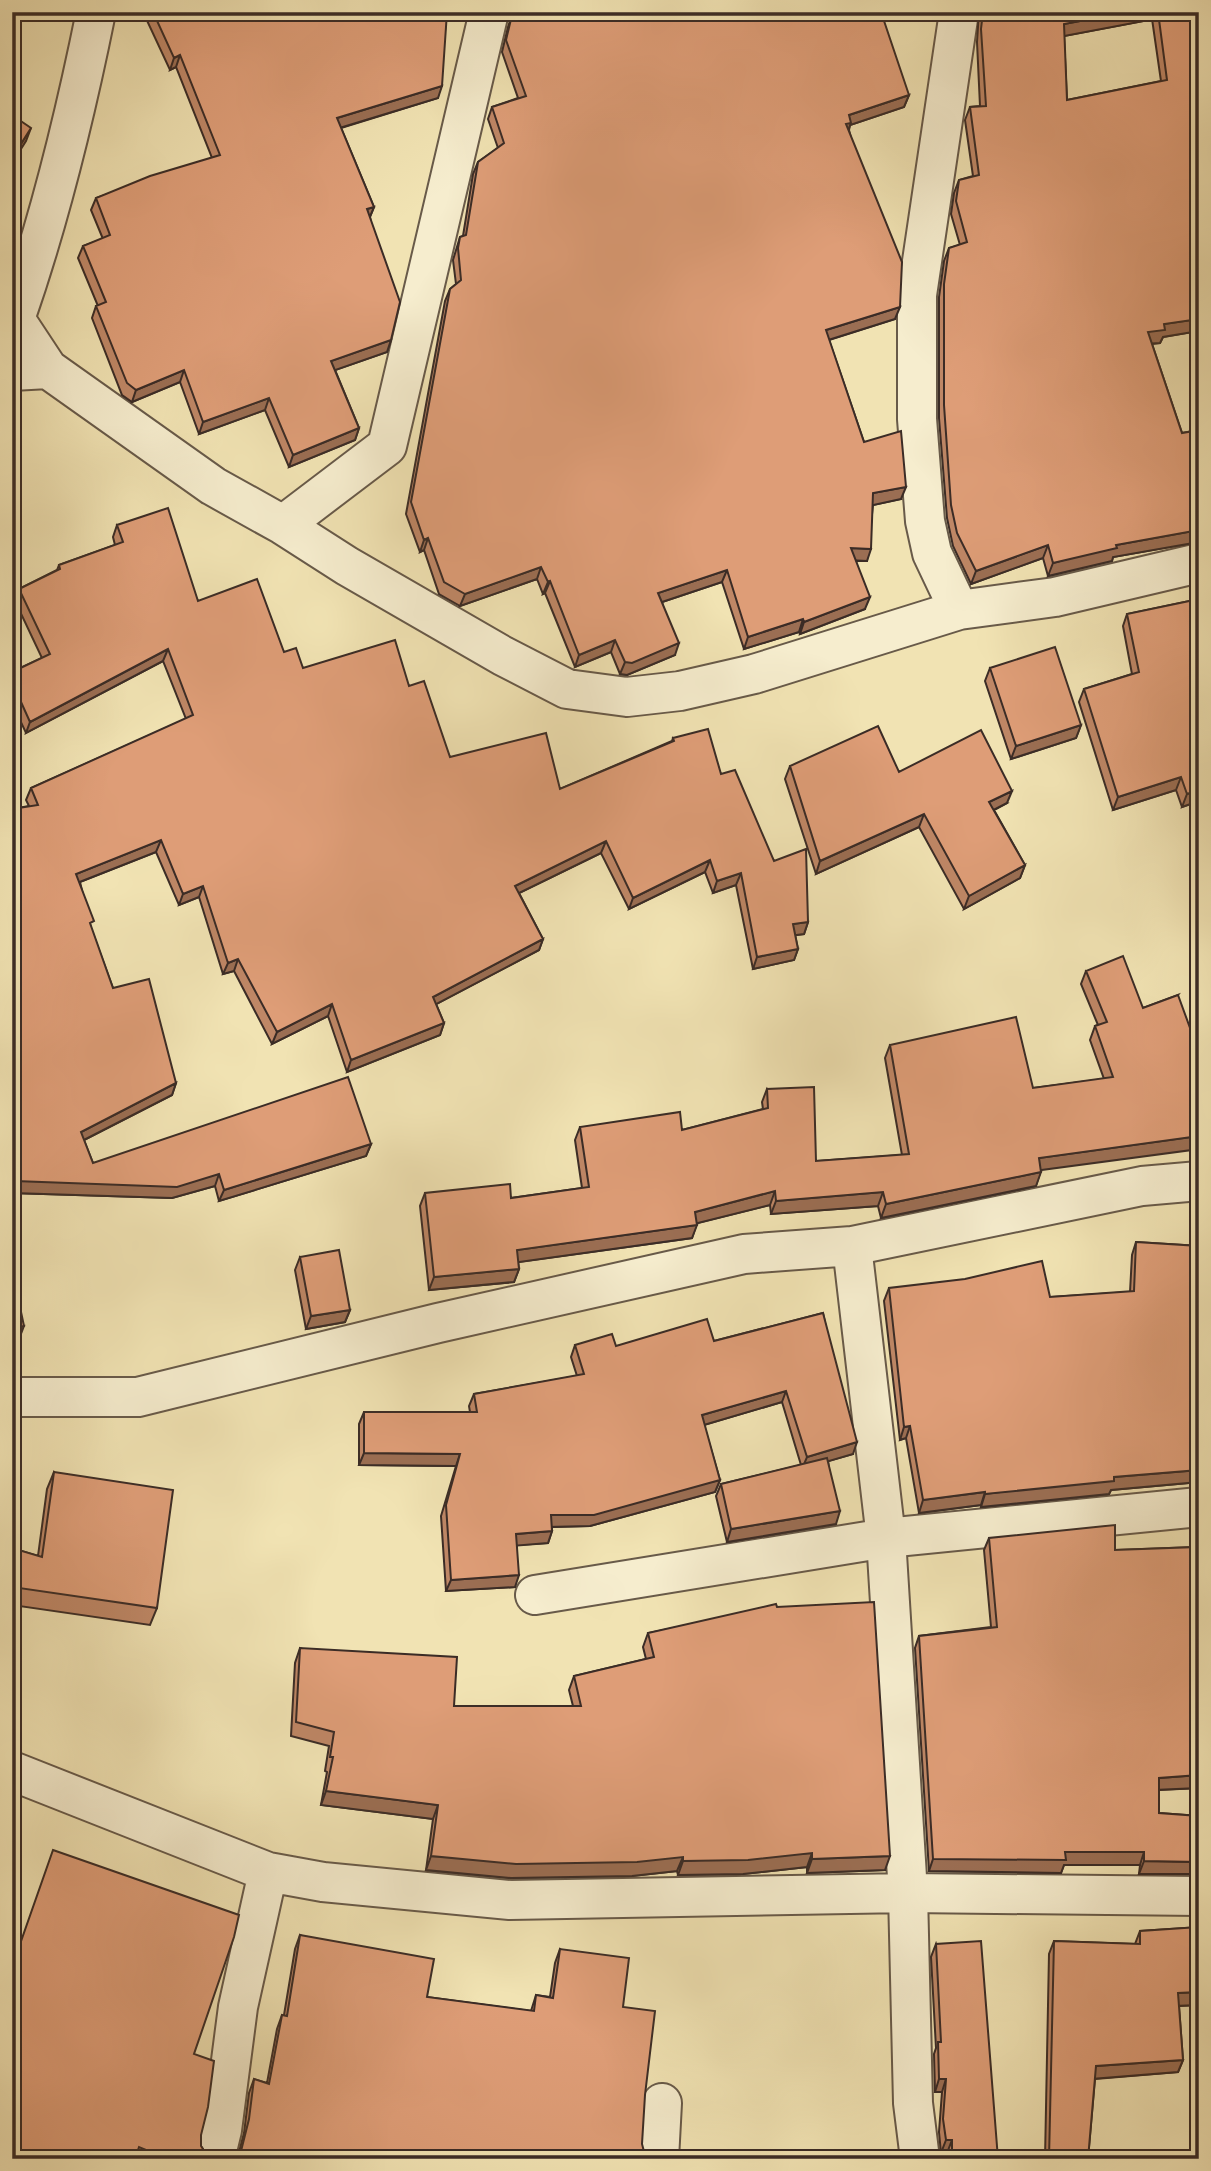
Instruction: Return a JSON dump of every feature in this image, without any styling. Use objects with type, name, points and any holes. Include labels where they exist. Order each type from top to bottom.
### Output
[{"type":"street","points":[[96,12],[77,105],[54,194],[35,261],[13,322],[30,370],[213,486],[283,525],[347,566],[566,689],[627,697],[680,691],[754,674],[959,610],[1055,597],[1199,563]]},
{"type":"street","points":[[283,525],[387,446],[489,12]]},
{"type":"street","points":[[959,12],[917,295],[917,419],[925,521],[932,553],[959,610]]},
{"type":"street","points":[[12,1397],[138,1397],[451,1320],[744,1254],[852,1246],[1142,1186],[1199,1181]]},
{"type":"street","points":[[852,1246],[886,1538],[908,1893],[913,2103],[920,2159]]},
{"type":"street","points":[[535,1595],[886,1538],[1199,1507]]},
{"type":"street","points":[[12,1772],[268,1872],[323,1882],[510,1899],[908,1893],[1199,1896]]},
{"type":"street","points":[[215,2159],[222,2130],[238,2007],[268,1872]]},
{"type":"street","points":[[659,2159],[662,2103]]},
{"type":"building","points":[[153,12],[447,12],[442,86],[337,118],[374,207],[367,209],[400,302],[391,340],[331,361],[359,428],[293,455],[269,398],[203,422],[184,370],[136,390],[127,383],[96,306],[106,302],[83,246],[110,235],[96,198],[150,176],[220,155],[180,55],[174,58]]},
{"type":"building","points":[[522,12],[881,12],[909,95],[849,115],[851,123],[846,124],[902,262],[900,307],[826,330],[864,442],[901,431],[906,487],[873,493],[871,549],[851,548],[870,597],[804,622],[803,619],[748,637],[727,570],[658,593],[679,643],[632,663],[625,662],[615,640],[579,655],[550,581],[548,582],[541,567],[465,594],[444,582],[428,538],[424,540],[411,502],[450,289],[461,280],[458,248],[460,237],[466,235],[478,162],[504,143],[492,107],[526,96],[506,40],[512,15]]},
{"type":"building","points":[[983,12],[1128,12],[1064,24],[1067,100],[1167,80],[1158,12],[1199,12],[1199,319],[1164,324],[1165,330],[1148,332],[1182,433],[1199,430],[1199,530],[1116,545],[1117,548],[1053,563],[1048,545],[976,571],[957,533],[951,505],[944,405],[944,284],[949,248],[967,242],[956,201],[959,180],[979,175],[970,107],[986,106],[981,29]]},
{"type":"building","points":[[12,115],[31,128],[12,158]]},
{"type":"building","points":[[12,180],[18,184],[12,195]]},
{"type":"building","points":[[168,508],[198,601],[257,579],[284,652],[296,648],[303,668],[395,640],[409,686],[424,681],[450,757],[546,733],[560,789],[674,741],[673,738],[708,729],[721,774],[735,770],[774,861],[806,849],[808,922],[793,924],[798,949],[757,957],[741,873],[717,881],[710,860],[633,898],[606,841],[515,886],[543,939],[433,997],[444,1023],[351,1060],[332,1004],[277,1032],[238,959],[228,963],[203,886],[183,894],[161,840],[76,874],[94,921],[90,923],[113,988],[149,979],[176,1083],[81,1132],[93,1163],[348,1077],[371,1144],[224,1190],[219,1174],[177,1187],[15,1181],[16,1158],[12,1158],[12,1014],[18,1012],[12,982],[12,809],[38,805],[31,788],[193,715],[168,649],[30,722],[12,682],[12,672],[50,654],[19,589],[60,569],[59,565],[123,542],[117,525]]},
{"type":"building","points":[[1199,599],[1199,790],[1187,794],[1181,777],[1118,797],[1084,689],[1139,672],[1127,614]]},
{"type":"building","points":[[1055,647],[1081,725],[1016,746],[990,668]]},
{"type":"building","points":[[878,726],[899,772],[981,730],[1012,791],[989,802],[1025,865],[969,896],[924,814],[820,861],[790,766]]},
{"type":"building","points":[[1123,956],[1143,1008],[1178,995],[1199,1047],[1199,1136],[1039,1158],[1041,1172],[886,1204],[883,1192],[776,1201],[775,1191],[695,1212],[697,1225],[517,1250],[519,1269],[434,1277],[425,1193],[510,1184],[511,1198],[589,1187],[580,1127],[680,1112],[682,1130],[768,1108],[767,1089],[814,1087],[816,1161],[909,1154],[890,1045],[1016,1017],[1033,1088],[1113,1077],[1095,1026],[1107,1022],[1086,971]]},
{"type":"building","points":[[1136,1242],[1199,1246],[1199,1470],[1114,1477],[1114,1481],[923,1500],[910,1426],[904,1427],[889,1288],[965,1279],[1042,1261],[1050,1297],[1134,1291]]},
{"type":"building","points":[[339,1250],[350,1310],[311,1316],[300,1257]]},
{"type":"building","points":[[12,1270],[24,1326],[12,1328]]},
{"type":"building","points":[[823,1313],[857,1442],[807,1457],[786,1391],[702,1415],[720,1480],[594,1515],[551,1515],[552,1531],[516,1534],[519,1575],[451,1580],[446,1505],[460,1454],[364,1453],[364,1412],[477,1412],[474,1394],[584,1374],[575,1345],[612,1334],[616,1346],[707,1319],[714,1341]]},
{"type":"building","points":[[827,1458],[840,1511],[731,1529],[721,1484]]},
{"type":"building","points":[[54,1472],[173,1490],[157,1608],[12,1587],[12,1548],[42,1557]]},
{"type":"building","points":[[1115,1525],[1115,1550],[1197,1547],[1199,1542],[1199,1775],[1159,1778],[1159,1813],[1199,1816],[1199,1862],[1144,1861],[1144,1852],[1065,1852],[1066,1860],[933,1859],[919,1636],[997,1627],[989,1538]]},
{"type":"building","points":[[874,1602],[890,1856],[812,1859],[812,1853],[748,1860],[683,1861],[683,1857],[637,1862],[516,1864],[431,1856],[438,1805],[326,1791],[333,1757],[330,1757],[334,1732],[296,1722],[300,1648],[457,1657],[454,1706],[581,1706],[574,1676],[654,1657],[648,1633],[776,1604],[777,1607]]},
{"type":"building","points":[[53,1850],[239,1915],[194,2054],[214,2061],[201,2135],[201,2146],[213,2159],[189,2153],[187,2159],[168,2159],[139,2147],[135,2159],[12,2159],[12,1967]]},
{"type":"building","points":[[1199,1927],[1199,1992],[1178,1993],[1183,2060],[1096,2066],[1088,2159],[1049,2159],[1054,1941],[1140,1944],[1140,1931]]},
{"type":"building","points":[[300,1935],[434,1959],[427,1997],[534,2011],[536,1995],[553,1998],[560,1949],[629,1958],[623,2007],[655,2011],[642,2144],[646,2159],[236,2159],[241,2151],[249,2119],[254,2079],[269,2084],[282,2015],[287,2016]]},
{"type":"building","points":[[981,1941],[998,2159],[952,2159],[952,2140],[946,2140],[943,2119],[946,2079],[939,2079],[938,2042],[941,2042],[936,1944]]}]
